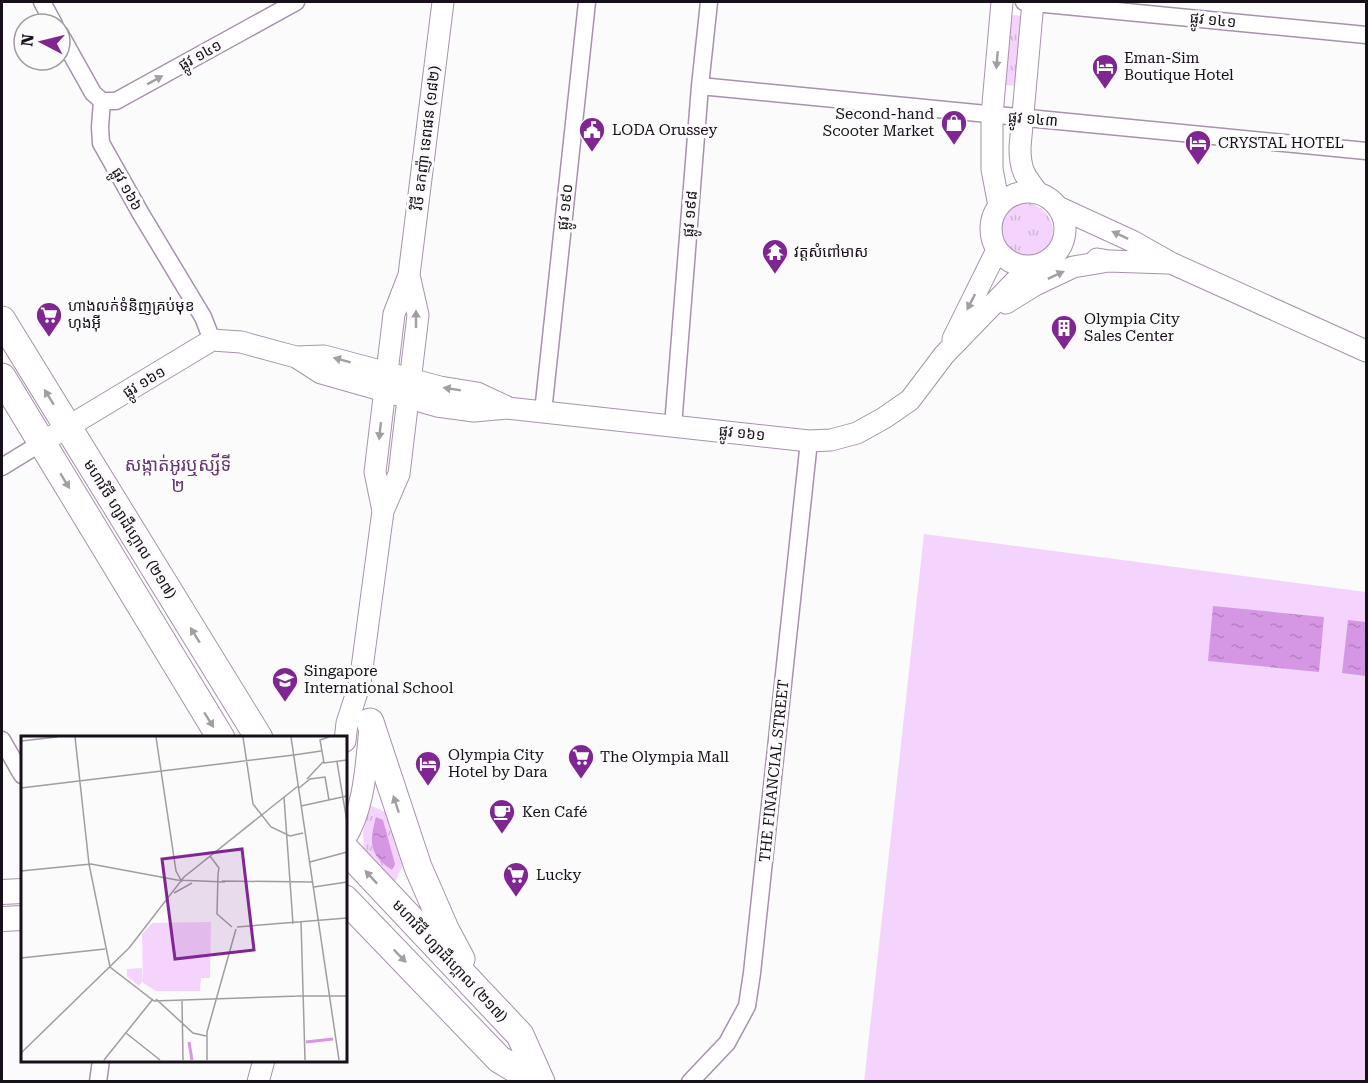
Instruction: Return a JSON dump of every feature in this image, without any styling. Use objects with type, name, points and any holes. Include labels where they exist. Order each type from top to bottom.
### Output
[{"type":"main road","name":"មហាវិថី ហ្សាដឹហ្គោល (២១៧)","points":[[2,320],[258,736]]},
{"type":"main road","name":"មហាវិថី ហ្សាដឹហ្គោល (២១៧)","points":[[2,378],[219,736]]},
{"type":"main road","points":[[193,694],[221,676]]},
{"type":"main road","points":[[370,722],[418,867],[445,929],[479,991]]},
{"type":"main road","name":"មហាវិថី ហ្សាដឹហ្គោល (២១៧)","points":[[346,850],[520,1035],[539,1082]]},
{"type":"main road","points":[[2,892],[21,891]]},
{"type":"main road","name":"មហាវិថី ហ្សាដឹហ្គោល (២១៧)","points":[[346,900],[499,1059],[539,1082]]},
{"type":"main road","points":[[2,919],[21,918]]},
{"type":"street","name":"ផ្លូវ ១៤១","points":[[102,101],[116,101],[296,2]]},
{"type":"street","name":"វិថី ឧកញ៉ា ទេពផន (១៨២)","points":[[383,511],[375,472],[394,314],[409,275],[443,2]]},
{"type":"street","name":"ផ្លូវ ១៩០","points":[[543,412],[587,2]]},
{"type":"street","name":"ផ្លូវ ១៩៨","points":[[673,426],[700,86],[709,2]]},
{"type":"street","points":[[999,206],[992,169],[992,115],[1002,2]]},
{"type":"street","name":"ផ្លូវ ១៤១","points":[[1024,2],[1366,35]]},
{"type":"street","points":[[1033,2],[1020,162],[1025,176],[1038,193]]},
{"type":"street","points":[[72,55],[93,93],[102,101]]},
{"type":"street","name":"ផ្លូវ ១៤៣","points":[[700,86],[1366,151]]},
{"type":"street","name":"ផ្លូវ ១៦៦","points":[[102,101],[101,143],[202,318],[212,340]]},
{"type":"street","points":[[1058,207],[1065,231],[1062,243],[1048,259],[1030,266],[1018,264],[1010,261],[997,250],[991,233],[991,223],[999,206],[1006,199],[1021,192],[1038,193],[1049,198],[1058,207],[1132,241],[1171,263],[1366,351]]},
{"type":"street","name":"ផ្លូវ ១៦១","points":[[944,355],[997,250]]},
{"type":"street","points":[[1056,252],[1109,261],[1171,263]]},
{"type":"street","points":[[971,328],[1035,285],[1073,267],[1109,261]]},
{"type":"street","name":"ផ្លូវ ១៦១","points":[[2,467],[212,340],[241,342],[296,357],[324,356],[386,382],[409,388],[437,406],[474,411],[507,408],[809,441],[831,440],[858,433],[910,400],[944,355],[1030,266]]},
{"type":"street","name":"វិថី ឧកញ៉ា ទេពផន (១៨២)","points":[[346,736],[347,723],[360,683],[383,511],[399,474],[418,315],[409,275]]},
{"type":"street","name":"THE FINANCIAL STREET","points":[[690,1082],[727,1043],[747,1006],[809,441]]},
{"type":"street","name":"វិថី ឧកញ៉ា ទេពផន (១៨២)","points":[[346,838],[351,830],[360,799],[370,722],[360,683]]},
{"type":"street","points":[[2,740],[21,773]]},
{"type":"street","points":[[98,1082],[101,1062]]},
{"type":"street","points":[[258,1082],[263,1062]]},
{"type":"green space","points":[[1010,15],[1024,16],[1017,86],[1004,85]]},
{"type":"green space","points":[[1018,203],[1030,203],[1045,211],[1053,226],[1053,238],[1045,253],[1030,261],[1018,261],[1003,253],[995,238],[995,226],[1003,211]]},
{"type":"green space","points":[[924,534],[1366,592],[1366,1081],[864,1082]]},
{"type":"green space","points":[[370,805],[389,814],[403,865],[395,882],[374,869],[364,850],[363,832]]},
{"type":"water","points":[[1213,606],[1324,617],[1319,672],[1208,661]]},
{"type":"water","points":[[1348,620],[1366,622],[1366,676],[1342,673]]},
{"type":"water","points":[[376,817],[383,820],[395,864],[392,870],[379,859],[373,847],[372,834]]},
{"type":"place","name":"Eman-Sim Boutique Hotel","points":[[1105,90]]},
{"type":"place","name":"Second-hand Scooter Market","points":[[954,146]]},
{"type":"place","name":"LODA Orussey","points":[[592,153]]},
{"type":"place","name":"CRYSTAL HOTEL","points":[[1198,166]]},
{"type":"place","name":"វត្តសំពៅមាស","points":[[775,275]]},
{"type":"place","name":"ហាងលក់ទំនិញគ្រប់មុខ ហុងអ៊ី","points":[[49,338]]},
{"type":"place","name":"Olympia City Sales Center","points":[[1064,351]]},
{"type":"place","name":"Singapore International School","points":[[285,703]]},
{"type":"place","name":"The Olympia Mall","points":[[581,780]]},
{"type":"place","name":"Olympia City Hotel by Dara","points":[[428,787]]},
{"type":"place","name":"Ken Café","points":[[502,835]]},
{"type":"place","name":"Lucky","points":[[516,898]]},
{"type":"district","name":"សង្កាត់អូរឬស្សីទី ២","points":[[178,474]]}]
